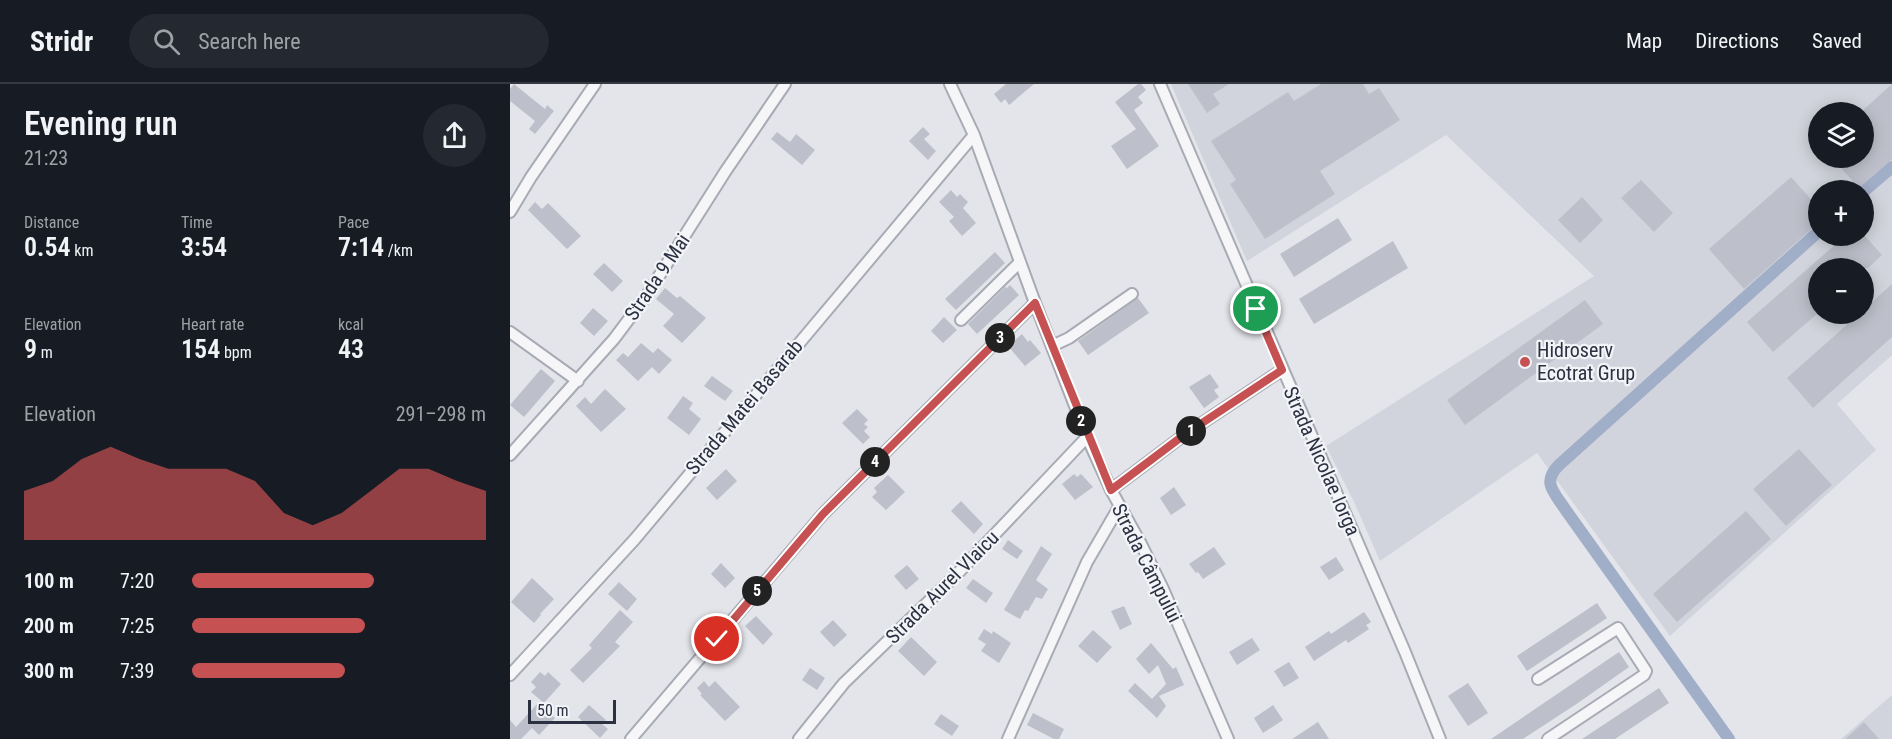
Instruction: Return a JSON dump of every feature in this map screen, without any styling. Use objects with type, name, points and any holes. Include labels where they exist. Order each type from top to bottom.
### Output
[{"type":"street","points":[[510,212],[531,177],[595,84]]},
{"type":"street","name":"Strada 9 Mai","points":[[510,455],[614,339],[647,295],[725,172],[786,84]]},
{"type":"street","name":"Strada Câmpului","points":[[950,84],[974,135],[1035,303],[1088,437],[1119,507],[1141,543],[1163,589],[1228,739]]},
{"type":"street","name":"Strada Nicolae Iorga","points":[[1160,84],[1405,652],[1440,739]]},
{"type":"street","name":"Strada Matei Basarab","points":[[510,675],[635,539],[974,135]]},
{"type":"street","points":[[960,320],[1020,262]]},
{"type":"street","points":[[1052,346],[1069,338],[1132,294]]},
{"type":"street","points":[[631,739],[823,514],[1035,303]]},
{"type":"street","points":[[510,332],[578,381]]},
{"type":"street","points":[[1111,490],[1184,435],[1282,370]]},
{"type":"street","name":"Strada Aurel Vlaicu","points":[[799,739],[844,683],[959,572],[1088,437]]},
{"type":"street","points":[[1008,739],[1087,562],[1119,507]]},
{"type":"street","points":[[1538,679],[1617,628],[1646,671],[1644,675],[1548,739]]},
{"type":"shaded area","points":[[1171,84],[1892,84],[1892,355],[1837,404],[1876,450],[1670,636],[1537,453],[1380,561],[1326,446],[1594,276],[1446,135],[1247,261]]},
{"type":"shaded area","points":[[1892,695],[1892,739],[1841,739]]},
{"type":"building","points":[[514,84],[545,109],[547,105],[554,111],[535,134],[529,129],[535,121],[510,101],[510,89]]},
{"type":"building","points":[[1006,84],[1034,84],[1009,105],[1005,99],[1001,103],[994,94]]},
{"type":"building","points":[[1138,84],[1146,90],[1138,97],[1143,103],[1134,110],[1159,146],[1127,169],[1111,146],[1136,129],[1115,102]]},
{"type":"building","points":[[1188,84],[1229,84],[1213,94],[1220,104],[1207,113]]},
{"type":"building","points":[[1321,84],[1363,84],[1369,94],[1379,88],[1400,120],[1320,171],[1335,194],[1265,239],[1230,184],[1236,180],[1211,141],[1288,92],[1294,101]]},
{"type":"building","points":[[1892,84],[1892,159],[1868,180],[1852,180],[1841,168],[1874,168],[1874,102],[1872,102]]},
{"type":"building","points":[[923,127],[930,134],[924,139],[936,151],[928,160],[909,141]]},
{"type":"building","points":[[777,132],[790,142],[796,134],[815,150],[802,165],[771,139]]},
{"type":"building","points":[[1791,177],[1808,196],[1808,232],[1744,289],[1709,249]]},
{"type":"building","points":[[1641,180],[1673,213],[1654,232],[1621,198]]},
{"type":"building","points":[[951,190],[957,197],[960,194],[968,202],[963,208],[976,223],[962,236],[949,221],[954,217],[939,202]]},
{"type":"building","points":[[1582,197],[1603,220],[1580,243],[1558,220]]},
{"type":"building","points":[[535,202],[542,209],[548,203],[581,236],[567,249],[528,210]]},
{"type":"building","points":[[1338,218],[1352,240],[1294,277],[1280,254]]},
{"type":"building","points":[[1393,241],[1408,268],[1314,324],[1299,299]]},
{"type":"building","points":[[1834,246],[1874,246],[1882,255],[1874,262],[1874,258],[1820,258]]},
{"type":"building","points":[[995,252],[1005,263],[956,310],[945,299]]},
{"type":"building","points":[[604,263],[623,281],[612,292],[593,274]]},
{"type":"building","points":[[1808,268],[1808,322],[1773,352],[1747,322]]},
{"type":"building","points":[[1892,284],[1892,337],[1813,408],[1787,378],[1848,324],[1874,324],[1874,300]]},
{"type":"building","points":[[1010,285],[1019,295],[977,334],[968,324],[1005,287]]},
{"type":"building","points":[[665,288],[677,298],[680,296],[706,318],[682,343],[663,326],[674,314],[656,299]]},
{"type":"building","points":[[1138,298],[1149,313],[1088,355],[1078,341]]},
{"type":"building","name":"Hidroserv Ecotrat Grup","points":[[1585,300],[1603,324],[1465,425],[1447,400]]},
{"type":"building","points":[[593,308],[608,321],[594,336],[580,323]]},
{"type":"building","points":[[944,317],[957,330],[943,343],[931,331]]},
{"type":"building","points":[[1022,334],[1041,353],[1025,366],[1008,346]]},
{"type":"building","points":[[641,343],[653,353],[658,348],[672,360],[659,374],[652,367],[638,381],[616,360],[623,353],[628,357]]},
{"type":"building","points":[[541,369],[555,381],[524,417],[510,405]]},
{"type":"building","points":[[1210,374],[1219,387],[1214,390],[1219,397],[1204,408],[1189,387]]},
{"type":"building","points":[[712,376],[733,391],[725,401],[704,386]]},
{"type":"building","points":[[605,389],[626,409],[601,432],[576,406],[585,397],[591,404]]},
{"type":"building","points":[[683,396],[693,403],[689,409],[701,419],[689,435],[667,418]]},
{"type":"building","points":[[857,409],[868,420],[864,424],[868,427],[864,431],[870,437],[863,444],[842,423]]},
{"type":"building","points":[[1799,449],[1832,485],[1786,526],[1753,489]]},
{"type":"building","points":[[726,469],[737,481],[717,500],[706,488]]},
{"type":"building","points":[[1074,474],[1077,477],[1081,474],[1093,487],[1075,500],[1062,484]]},
{"type":"building","points":[[888,475],[905,492],[886,510],[872,497],[877,492],[874,488]]},
{"type":"building","points":[[1174,487],[1186,505],[1171,515],[1160,498]]},
{"type":"building","points":[[961,501],[983,524],[974,534],[951,511]]},
{"type":"building","points":[[1746,511],[1771,539],[1677,622],[1653,594]]},
{"type":"building","points":[[1008,540],[1023,551],[1017,559],[1002,549]]},
{"type":"building","points":[[1041,546],[1052,554],[1036,580],[1048,589],[1042,599],[1036,597],[1020,619],[1004,610]]},
{"type":"building","points":[[1214,547],[1226,564],[1203,579],[1189,564]]},
{"type":"building","points":[[1336,557],[1344,570],[1329,580],[1320,567]]},
{"type":"building","points":[[721,563],[735,578],[725,588],[711,574]]},
{"type":"building","points":[[907,565],[919,579],[906,590],[894,576]]},
{"type":"building","points":[[532,578],[554,599],[534,623],[511,602]]},
{"type":"building","points":[[973,579],[993,593],[986,603],[966,588]]},
{"type":"building","points":[[619,582],[637,599],[627,611],[608,594]]},
{"type":"building","points":[[1597,603],[1607,618],[1527,671],[1517,656]]},
{"type":"building","points":[[1124,606],[1132,624],[1120,630],[1111,611]]},
{"type":"building","points":[[620,610],[633,622],[615,642],[620,646],[583,683],[570,670],[592,648],[589,645]]},
{"type":"building","points":[[1364,612],[1371,622],[1366,625],[1369,629],[1348,643],[1346,640],[1314,661],[1305,647],[1329,631],[1331,634]]},
{"type":"building","points":[[756,616],[773,634],[763,645],[745,626]]},
{"type":"building","points":[[833,620],[847,635],[834,647],[820,632]]},
{"type":"building","points":[[984,629],[992,634],[993,631],[1011,643],[999,663],[981,651],[986,644],[978,639]]},
{"type":"building","points":[[1093,630],[1112,647],[1097,663],[1078,646]]},
{"type":"building","points":[[911,637],[937,662],[924,676],[898,651]]},
{"type":"building","points":[[1252,638],[1260,650],[1237,665],[1229,652]]},
{"type":"building","points":[[1151,643],[1173,669],[1176,667],[1184,685],[1159,696],[1166,706],[1157,718],[1128,691],[1135,683],[1152,699],[1166,684],[1158,665],[1149,674],[1136,659]]},
{"type":"building","points":[[1619,652],[1629,667],[1578,703],[1523,739],[1491,739]]},
{"type":"building","points":[[1289,662],[1299,678],[1284,687],[1274,671]]},
{"type":"building","points":[[810,668],[825,678],[817,690],[802,680]]},
{"type":"building","points":[[540,672],[545,676],[548,672],[561,684],[544,703],[531,692],[536,687],[531,682]]},
{"type":"building","points":[[704,681],[709,687],[715,681],[740,707],[725,721],[700,695],[702,694],[697,688]]},
{"type":"building","points":[[1468,683],[1488,713],[1468,726],[1448,696]]},
{"type":"building","points":[[1659,688],[1669,703],[1615,739],[1582,739]]},
{"type":"building","points":[[538,703],[555,718],[539,735],[532,728],[521,739],[510,739],[510,720],[516,727]]},
{"type":"building","points":[[589,705],[606,720],[602,724],[608,729],[600,738],[578,717]]},
{"type":"building","points":[[1273,705],[1283,720],[1263,733],[1254,718]]},
{"type":"building","points":[[1033,713],[1064,729],[1059,739],[1054,739],[1027,725]]},
{"type":"building","points":[[941,714],[959,726],[952,736],[934,724]]},
{"type":"building","points":[[1318,722],[1329,739],[1292,739]]},
{"type":"building","points":[[1864,722],[1879,739],[1845,739]]},
{"type":"waterway","points":[[1874,183],[1892,167]]},
{"type":"waterway","points":[[1729,739],[1557,497],[1550,482],[1559,465],[1808,241]]},
{"type":"place","name":"Hidroserv Ecotrat Grup","points":[[1525,362]]},
{"type":"route","points":[[717,639],[823,514],[1035,303],[1111,490],[1184,435],[1282,370],[1256,309]]}]
